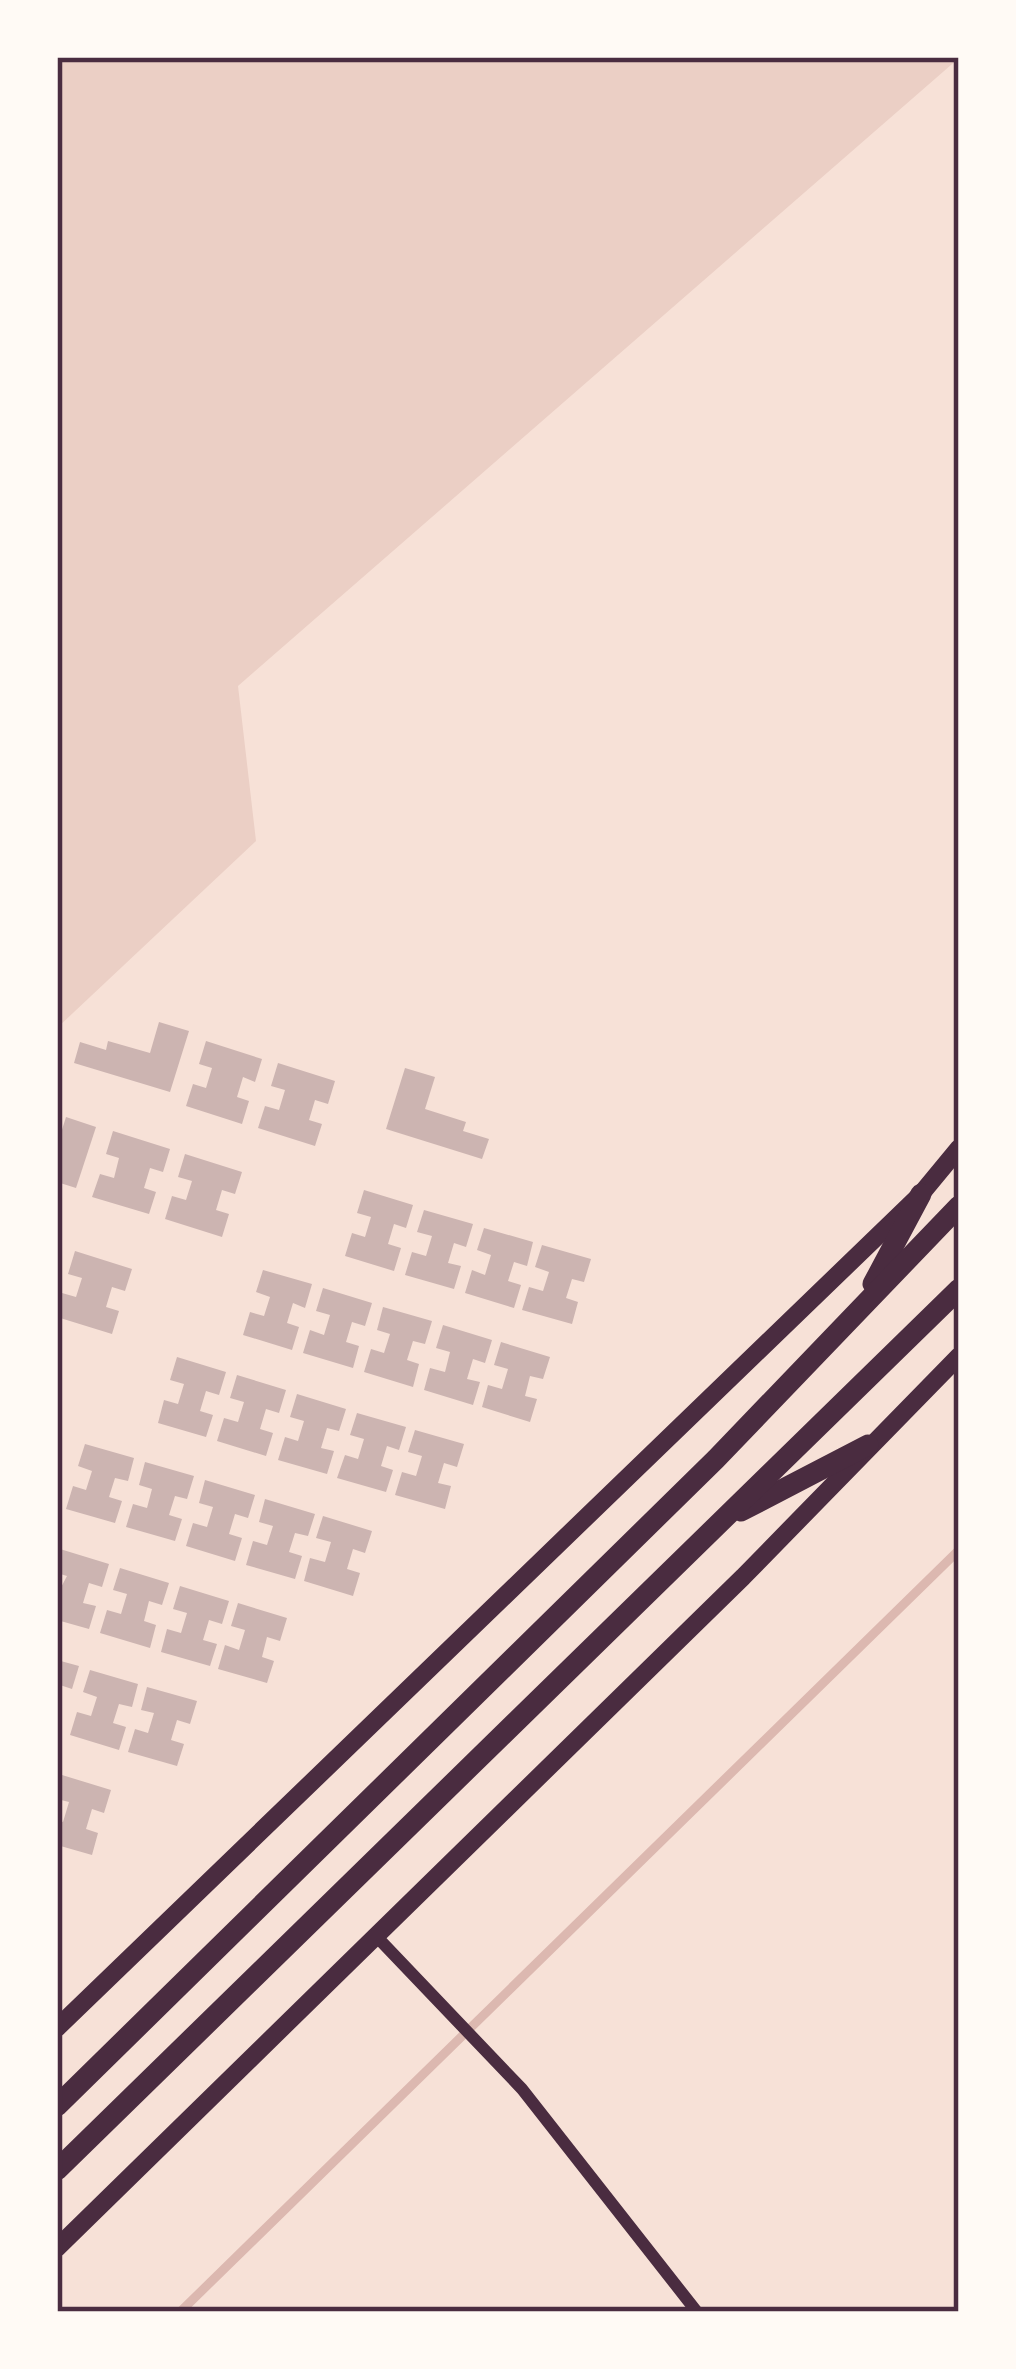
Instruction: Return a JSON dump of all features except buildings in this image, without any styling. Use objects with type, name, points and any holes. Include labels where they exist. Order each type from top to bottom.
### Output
[{"type":"main road","points":[[57,2028],[921,1194],[959,1148]]},
{"type":"main road","points":[[858,1311],[921,1194]]},
{"type":"main road","points":[[57,2106],[716,1460],[959,1206]]},
{"type":"main road","points":[[57,2170],[959,1289]]},
{"type":"main road","points":[[57,2248],[743,1576],[868,1445],[957,1363]]},
{"type":"main road","points":[[719,1522],[868,1445]]},
{"type":"street","points":[[377,1937],[507,2072],[698,2312]]},
{"type":"shaded area","points":[[57,57],[959,58],[238,686],[256,841],[57,1028]]},
{"type":"waterway","points":[[180,2312],[959,1550]]}]
